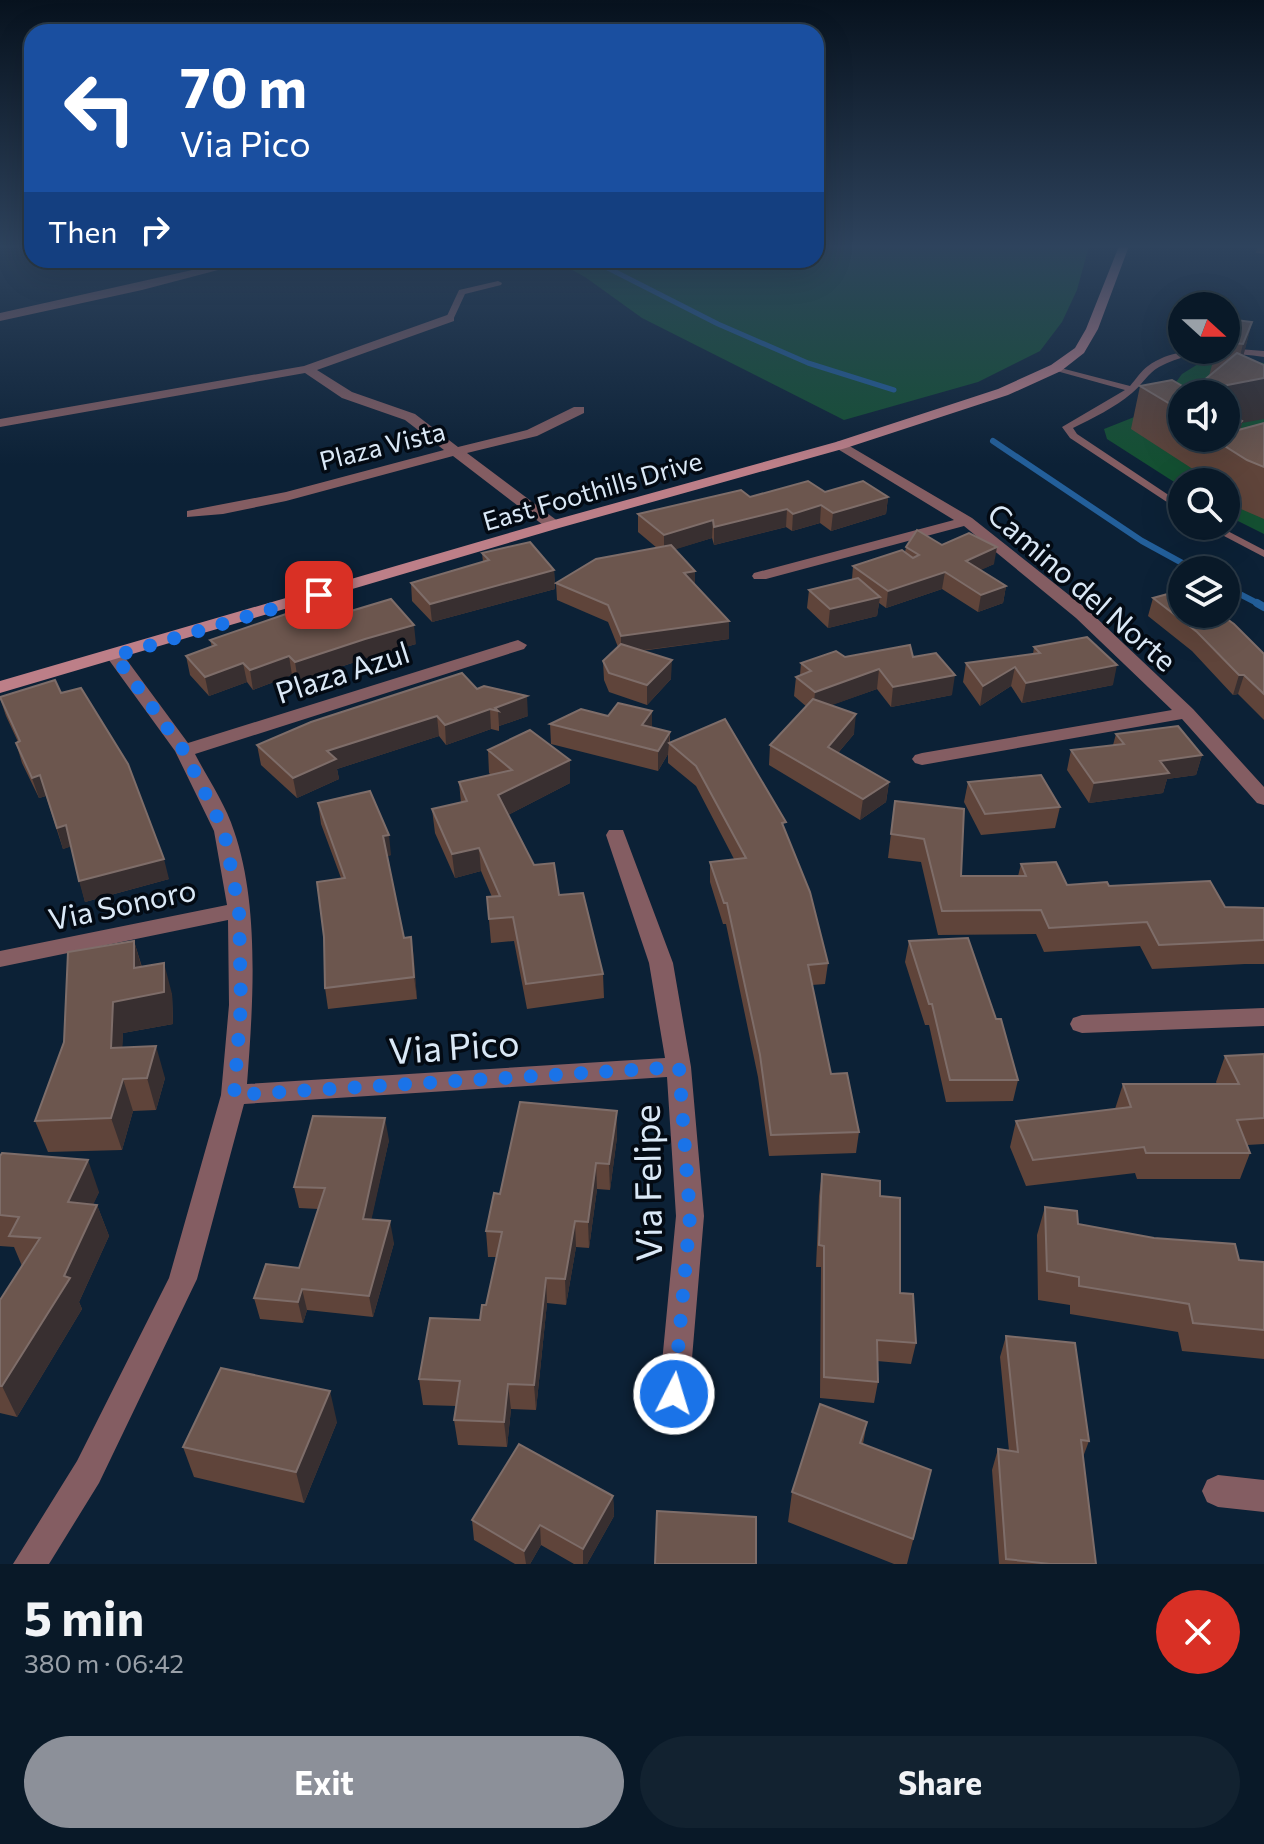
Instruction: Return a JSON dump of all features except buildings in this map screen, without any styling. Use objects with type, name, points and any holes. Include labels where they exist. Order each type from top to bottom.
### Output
[{"type":"street","points":[[0,423],[307,369],[447,319]]},
{"type":"street","name":"East Foothills Drive","points":[[0,687],[115,656],[553,525],[841,445],[1003,392],[1056,368],[1080,350],[1096,319]]},
{"type":"street","points":[[307,369],[347,395],[410,417],[553,525]]},
{"type":"street","name":"Plaza Vista","points":[[192,514],[233,509],[458,451],[564,422],[579,410]]},
{"type":"street","name":"Camino del Norte","points":[[841,445],[967,521],[1082,614],[1186,713],[1264,799]]},
{"type":"street","points":[[760,576],[967,521]]},
{"type":"street","name":"Plaza Azul","points":[[184,751],[518,645]]},
{"type":"street","points":[[30,1564],[88,1472],[183,1279],[234,1095],[241,1005],[239,910],[224,831],[184,751],[115,656]]},
{"type":"street","points":[[922,759],[1186,713]]},
{"type":"street","name":"Via Felipe","points":[[616,835],[661,963],[679,1067],[690,1216],[674,1394]]},
{"type":"street","name":"Via Sonoro","points":[[9,957],[239,910]]},
{"type":"street","points":[[1082,1024],[1264,1017]]},
{"type":"street","name":"Via Pico","points":[[234,1095],[679,1067]]},
{"type":"street","points":[[1218,1491],[1264,1496]]},
{"type":"lane","points":[[1168,500],[1073,436],[1067,427],[1103,410],[1132,389],[1150,368],[1174,356],[1205,351],[1264,354]]},
{"type":"lane","points":[[1056,368],[1132,389]]},
{"type":"lane","points":[[1237,540],[1264,554]]},
{"type":"green space","points":[[644,319],[1063,319],[1040,351],[978,382],[844,420]]},
{"type":"green space","points":[[1240,360],[1264,363],[1264,534],[1240,522],[1240,468],[1168,468],[1168,478],[1107,439],[1104,429],[1157,408],[1168,393],[1168,452],[1240,452],[1240,380],[1178,380],[1198,364],[1240,364]]},
{"type":"waterway","points":[[708,319],[808,363],[894,390]]},
{"type":"waterway","points":[[993,441],[1142,541],[1169,556]]},
{"type":"waterway","points":[[1240,594],[1261,605]]},
{"type":"waterway","points":[[1257,603],[1264,607]]},
{"type":"route","points":[[319,595],[115,656],[184,751],[224,831],[239,910],[241,1005],[234,1095],[679,1067],[690,1216],[674,1394]]}]
